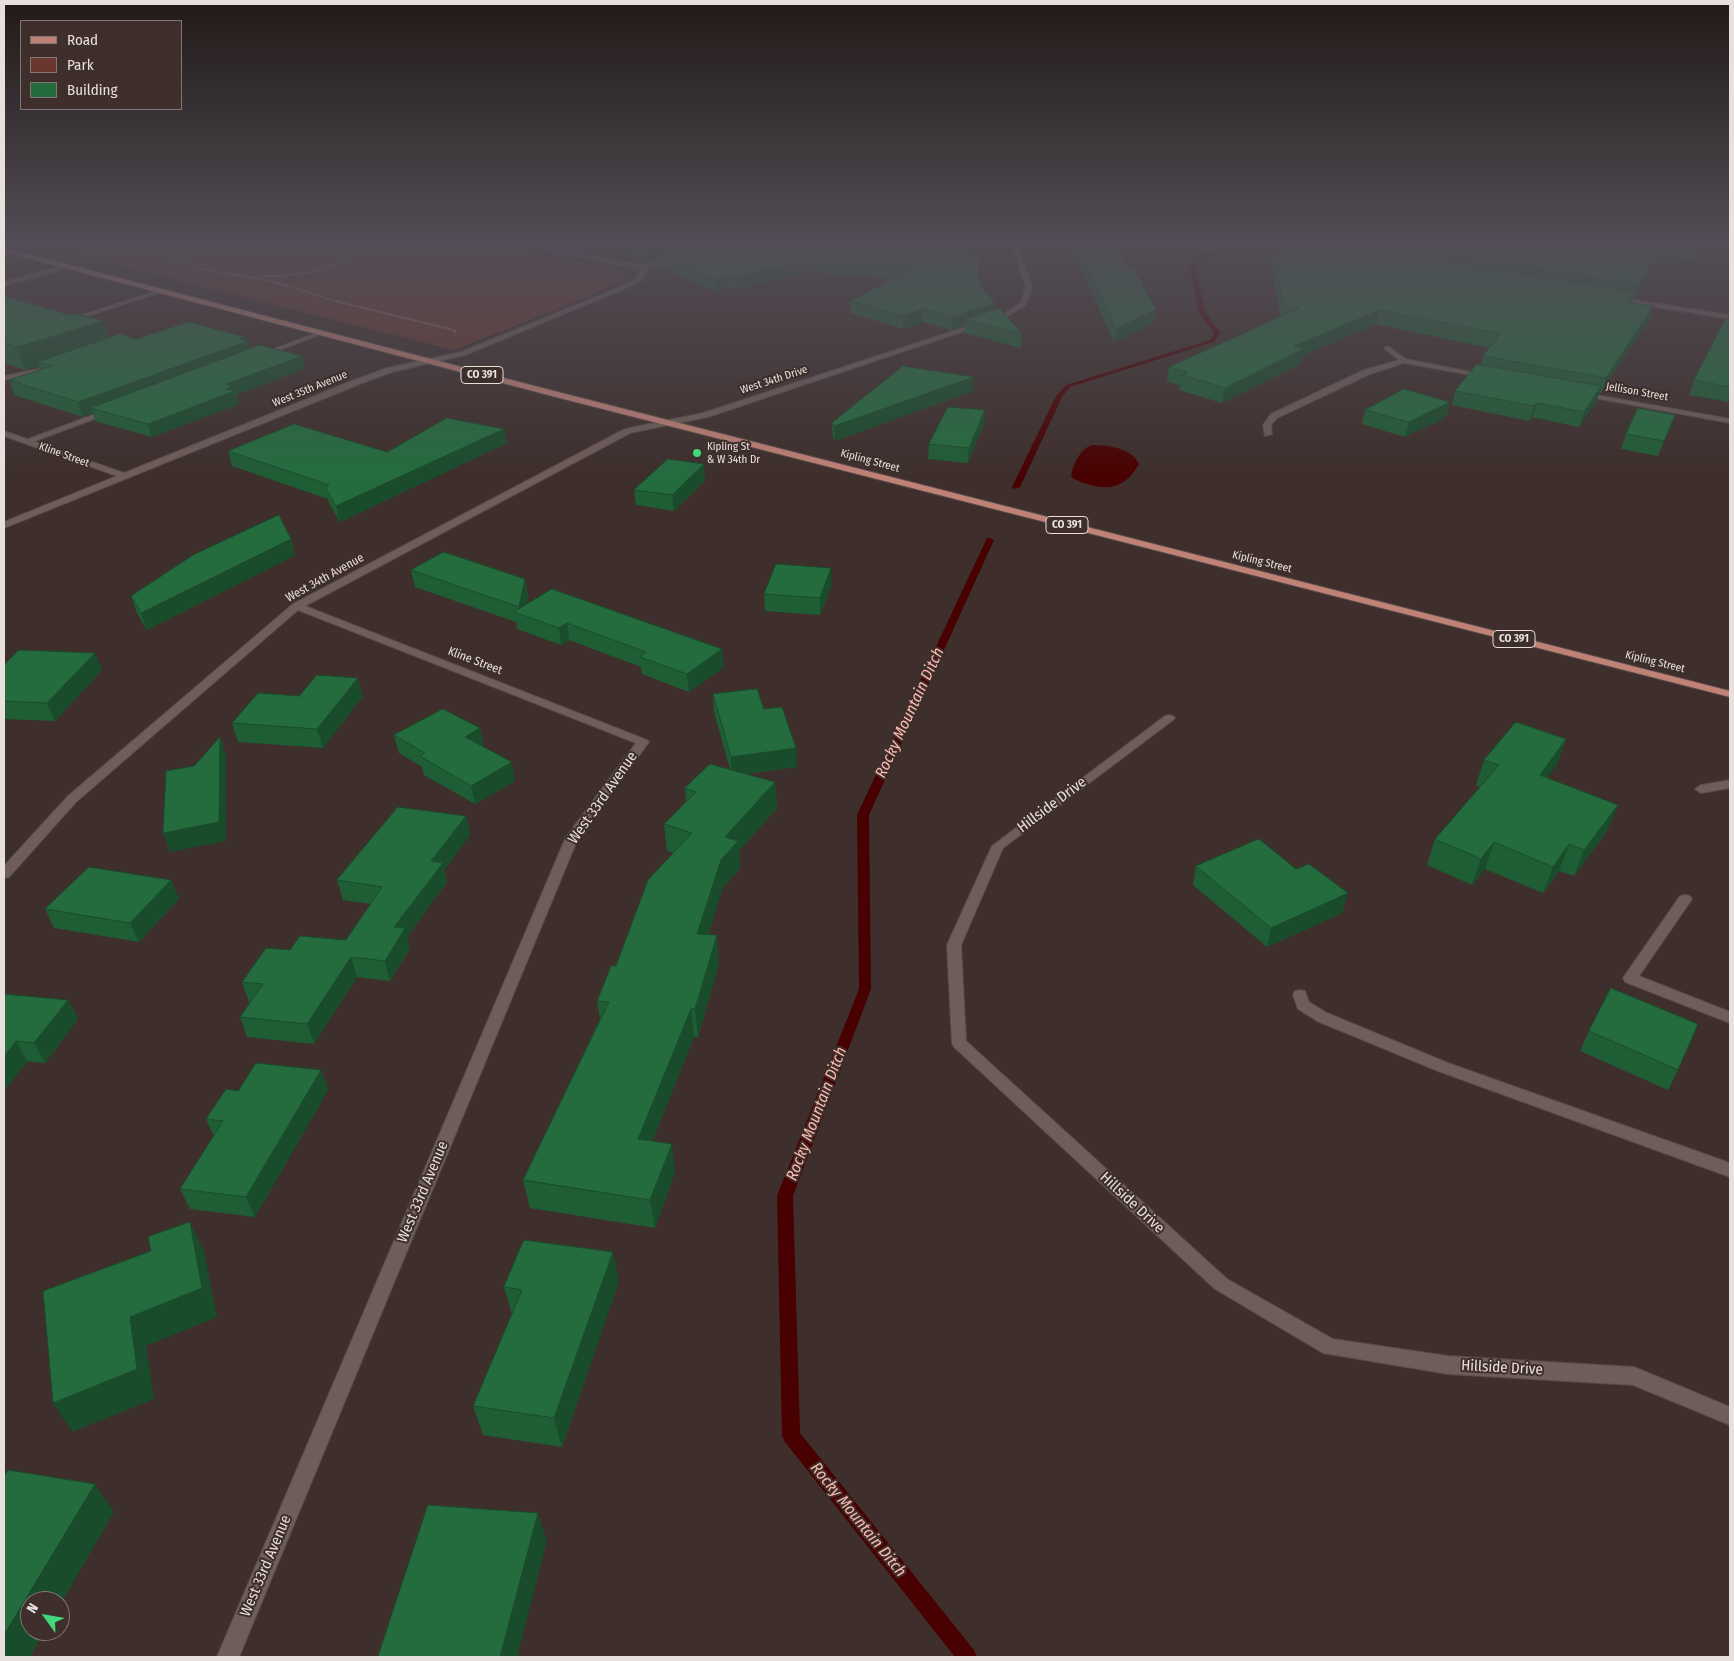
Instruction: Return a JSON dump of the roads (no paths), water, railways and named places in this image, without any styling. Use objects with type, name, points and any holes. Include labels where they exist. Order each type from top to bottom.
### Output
[{"type":"main road","name":"Kipling Street","points":[[276,322],[1730,694]]},
{"type":"street","name":"West 35th Avenue","points":[[4,525],[357,382],[390,370],[463,354],[541,322]]},
{"type":"street","name":"West 34th Drive","points":[[666,422],[705,414],[987,322]]},
{"type":"street","points":[[258,356],[321,333]]},
{"type":"street","points":[[1387,348],[1404,361],[1500,379]]},
{"type":"street","points":[[1268,434],[1266,425],[1274,416],[1367,372],[1404,361]]},
{"type":"street","points":[[4,378],[38,372],[57,366]]},
{"type":"street","name":"Jellison Street","points":[[1577,393],[1730,421]]},
{"type":"street","points":[[27,441],[114,411]]},
{"type":"street","name":"West 34th Avenue","points":[[4,874],[72,799],[297,606],[628,431],[666,422]]},
{"type":"street","name":"Kline Street","points":[[4,433],[124,476]]},
{"type":"street","name":"Kline Street","points":[[297,606],[643,742]]},
{"type":"street","name":"Hillside Drive","points":[[1169,718],[998,846],[954,945],[959,1043],[1221,1284],[1330,1347],[1448,1365],[1634,1376],[1730,1416]]},
{"type":"street","name":"West 33rd Avenue","points":[[228,1657],[572,836],[643,742]]},
{"type":"street","points":[[1701,789],[1730,784]]},
{"type":"street","points":[[1685,899],[1630,978],[1730,1018]]},
{"type":"street","points":[[1300,995],[1304,1005],[1322,1017],[1443,1067],[1730,1170]]},
{"type":"waterway","name":"Rocky Mountain Ditch","points":[[1016,487],[1059,396],[1068,386],[1212,341],[1217,333],[1209,322]]},
{"type":"waterway","name":"Rocky Mountain Ditch","points":[[967,1657],[791,1436],[785,1196],[865,989],[863,815],[990,540]]},
{"type":"place","name":"Kipling St & W 34th Dr","points":[[697,453]]}]
